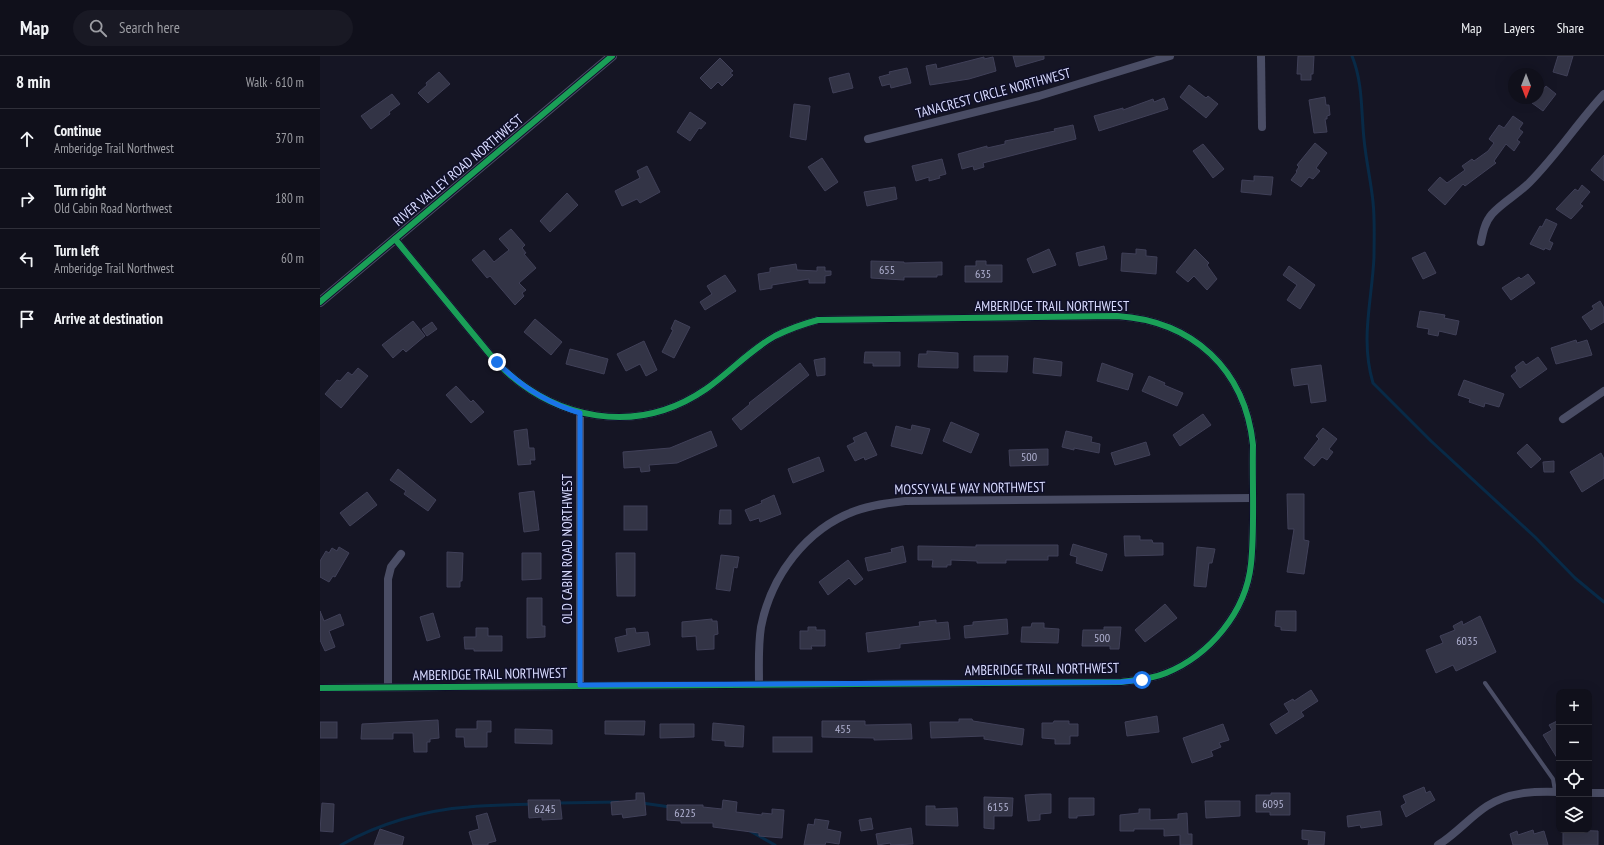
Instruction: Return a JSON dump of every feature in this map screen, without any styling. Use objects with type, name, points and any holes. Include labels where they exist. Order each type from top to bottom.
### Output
[{"type":"street","name":"RIVER VALLEY ROAD NORTHWEST","points":[[320,302],[612,56]]},
{"type":"street","name":"TANACREST CIRCLE NORTHWEST","points":[[868,139],[1039,96],[1170,56]]},
{"type":"street","points":[[1261,56],[1262,127]]},
{"type":"street","points":[[1481,242],[1484,228],[1491,214],[1529,183],[1570,137],[1592,106],[1604,94]]},
{"type":"street","name":"AMBERIDGE TRAIL NORTHWEST","points":[[320,688],[1121,682],[1142,680],[1165,673],[1186,663],[1207,648],[1225,629],[1238,607],[1246,587],[1251,564],[1251,429],[1243,402],[1230,377],[1212,355],[1190,338],[1163,324],[1135,317],[818,320],[794,327],[774,336],[706,389],[673,407],[649,414],[628,417],[604,417],[580,413],[544,400],[510,376],[395,239]]},
{"type":"street","points":[[1563,419],[1604,391]]},
{"type":"street","name":"OLD CABIN ROAD NORTHWEST","points":[[580,413],[580,685]]},
{"type":"street","name":"MOSSY VALE WAY NORTHWEST","points":[[759,684],[759,649],[761,626],[768,602],[778,579],[794,556],[814,535],[830,523],[854,511],[878,504],[905,501],[1252,498]]},
{"type":"street","points":[[388,687],[388,579],[391,567],[401,554]]},
{"type":"street","points":[[1438,845],[1487,806],[1501,799],[1517,794],[1556,791]]},
{"type":"street","points":[[1592,793],[1604,793]]},
{"type":"lane","points":[[1485,683],[1553,779],[1556,788]]},
{"type":"building","points":[[1013,56],[1044,56],[1044,59],[1016,67]]},
{"type":"building","points":[[1298,56],[1314,56],[1313,74],[1311,74],[1311,80],[1301,80],[1301,74],[1297,74]]},
{"type":"building","points":[[1558,56],[1573,56],[1567,76],[1553,72]]},
{"type":"building","points":[[984,57],[984,59],[993,57],[996,71],[969,79],[930,85],[926,66],[936,64],[937,69]]},
{"type":"building","points":[[720,58],[733,71],[730,73],[733,75],[722,86],[718,82],[711,89],[700,78]]},
{"type":"building","points":[[907,68],[911,83],[891,88],[890,84],[882,86],[879,77],[890,74],[889,72]]},
{"type":"building","points":[[439,72],[450,84],[428,103],[418,93],[427,85],[426,83]]},
{"type":"building","points":[[849,73],[853,88],[833,93],[829,78]]},
{"type":"building","points":[[1189,85],[1206,98],[1208,96],[1218,104],[1206,118],[1180,97]]},
{"type":"building","points":[[1546,86],[1556,94],[1543,111],[1533,104],[1544,104],[1544,88]]},
{"type":"building","points":[[392,94],[400,104],[371,129],[361,116]]},
{"type":"building","points":[[1325,97],[1326,105],[1329,105],[1330,115],[1327,116],[1327,119],[1325,119],[1327,132],[1314,133],[1309,100]]},
{"type":"building","points":[[1164,98],[1168,109],[1099,131],[1094,116],[1123,108],[1123,110],[1153,99],[1154,102]]},
{"type":"building","points":[[794,104],[810,106],[806,140],[790,137]]},
{"type":"building","points":[[690,112],[706,123],[701,129],[699,128],[690,141],[677,132]]},
{"type":"building","points":[[1513,116],[1523,123],[1519,129],[1523,132],[1517,140],[1520,142],[1514,151],[1506,144],[1494,161],[1496,163],[1465,186],[1463,184],[1445,205],[1428,190],[1440,177],[1447,183],[1465,170],[1462,166],[1472,159],[1474,161],[1488,151],[1494,143],[1489,139],[1499,125],[1504,128]]},
{"type":"building","points":[[1073,125],[1076,139],[983,163],[984,167],[974,170],[973,166],[962,169],[958,154],[987,146],[987,148],[1005,144],[1005,141],[1055,131],[1054,129]]},
{"type":"building","points":[[1315,143],[1327,153],[1316,168],[1320,171],[1313,179],[1309,177],[1301,187],[1291,180],[1299,167],[1297,165]]},
{"type":"building","points":[[1203,144],[1224,169],[1213,178],[1193,151]]},
{"type":"building","points":[[1604,155],[1604,181],[1591,170]]},
{"type":"building","points":[[822,158],[838,182],[825,191],[808,167]]},
{"type":"building","points":[[942,159],[946,174],[939,176],[940,178],[929,181],[929,177],[916,181],[912,166]]},
{"type":"building","points":[[647,166],[660,192],[640,203],[637,199],[622,206],[615,191],[640,178],[637,171]]},
{"type":"building","points":[[1254,176],[1273,177],[1271,195],[1241,192],[1242,180],[1254,181]]},
{"type":"building","points":[[1582,185],[1590,192],[1580,204],[1583,206],[1571,219],[1556,209],[1575,189],[1578,191]]},
{"type":"building","points":[[895,187],[897,199],[867,206],[864,192]]},
{"type":"building","points":[[567,193],[578,205],[550,232],[540,221]]},
{"type":"building","points":[[1546,219],[1557,224],[1549,241],[1553,243],[1550,250],[1545,248],[1544,250],[1530,244],[1540,226],[1542,227]]},
{"type":"building","points":[[511,229],[525,245],[522,248],[526,253],[524,254],[536,268],[519,283],[526,290],[522,293],[524,296],[515,305],[490,276],[487,278],[472,260],[484,250],[494,262],[509,250],[499,239]]},
{"type":"building","points":[[1104,246],[1107,259],[1079,266],[1076,253]]},
{"type":"building","points":[[1049,249],[1056,265],[1033,273],[1027,259]]},
{"type":"building","points":[[1136,249],[1146,250],[1146,256],[1157,257],[1156,274],[1121,271],[1122,253],[1136,254]]},
{"type":"building","points":[[1195,249],[1209,263],[1207,265],[1217,279],[1207,290],[1194,276],[1188,282],[1176,272]]},
{"type":"building","points":[[1425,252],[1436,273],[1423,279],[1412,258]]},
{"type":"building","points":[[871,261],[904,263],[942,262],[942,275],[937,275],[937,277],[904,277],[904,280],[871,278]]},
{"type":"building","points":[[976,261],[986,261],[986,265],[1002,265],[1002,282],[965,282],[965,266],[976,266]]},
{"type":"building","points":[[796,264],[797,270],[817,271],[817,267],[825,267],[825,271],[831,271],[831,275],[825,276],[825,283],[809,283],[809,279],[772,285],[772,288],[760,290],[758,274],[770,272],[770,268]]},
{"type":"building","points":[[1289,266],[1315,285],[1300,309],[1287,300],[1297,285],[1283,275]]},
{"type":"building","points":[[1528,274],[1535,283],[1511,300],[1502,288],[1519,277],[1521,279]]},
{"type":"building","points":[[725,275],[736,291],[705,310],[700,302],[712,294],[707,286]]},
{"type":"building","points":[[1600,301],[1604,308],[1604,322],[1591,330],[1582,317],[1594,309],[1592,306]]},
{"type":"building","points":[[1420,311],[1445,315],[1444,318],[1459,321],[1456,335],[1439,331],[1438,336],[1428,334],[1429,329],[1417,327]]},
{"type":"building","points":[[535,319],[562,342],[551,355],[524,332]]},
{"type":"building","points":[[675,320],[690,327],[674,358],[662,352],[673,330],[671,329]]},
{"type":"building","points":[[413,321],[425,336],[406,352],[403,349],[393,358],[382,345]]},
{"type":"building","points":[[432,322],[437,329],[427,336],[422,329]]},
{"type":"building","points":[[1576,340],[1577,343],[1587,340],[1592,355],[1556,364],[1551,348]]},
{"type":"building","points":[[644,341],[657,370],[646,376],[640,364],[626,371],[617,354]]},
{"type":"building","points":[[570,349],[608,359],[604,374],[566,364]]},
{"type":"building","points":[[927,351],[958,353],[958,368],[918,367],[919,354],[927,354]]},
{"type":"building","points":[[865,352],[900,352],[900,366],[873,366],[873,363],[864,363]]},
{"type":"building","points":[[974,356],[1008,356],[1007,372],[974,371]]},
{"type":"building","points":[[1538,357],[1547,369],[1520,388],[1511,376],[1517,371],[1515,367],[1523,361],[1526,365]]},
{"type":"building","points":[[825,358],[825,375],[817,376],[814,360]]},
{"type":"building","points":[[1034,358],[1062,362],[1061,376],[1033,373]]},
{"type":"building","points":[[800,363],[809,375],[741,430],[732,419],[750,404],[749,403]]},
{"type":"building","points":[[1102,363],[1133,374],[1128,390],[1097,381]]},
{"type":"building","points":[[1321,365],[1326,401],[1311,403],[1308,384],[1294,386],[1291,369]]},
{"type":"building","points":[[358,368],[368,376],[341,408],[325,394],[337,380],[340,381],[348,372],[352,375]]},
{"type":"building","points":[[1149,376],[1165,383],[1164,385],[1183,393],[1177,406],[1142,391]]},
{"type":"building","points":[[1464,380],[1504,394],[1499,407],[1485,403],[1484,407],[1469,402],[1470,399],[1458,395]]},
{"type":"building","points":[[456,386],[471,402],[473,400],[484,412],[471,423],[446,395]]},
{"type":"building","points":[[1203,414],[1211,425],[1180,446],[1173,435]]},
{"type":"building","points":[[951,422],[979,434],[971,453],[943,441]]},
{"type":"building","points":[[912,425],[930,429],[922,454],[891,446],[896,426],[911,430]]},
{"type":"building","points":[[1323,428],[1337,439],[1329,449],[1333,452],[1327,460],[1322,457],[1314,466],[1304,458],[1319,439],[1316,436]]},
{"type":"building","points":[[527,429],[529,448],[534,448],[535,460],[530,460],[531,464],[518,465],[514,431]]},
{"type":"building","points":[[711,431],[717,446],[677,463],[649,465],[650,471],[641,472],[640,467],[624,468],[623,452],[670,448]]},
{"type":"building","points":[[1066,431],[1092,437],[1091,442],[1100,444],[1099,453],[1062,447]]},
{"type":"building","points":[[866,432],[877,455],[865,460],[864,457],[855,461],[847,446],[855,442],[853,438]]},
{"type":"building","points":[[1146,442],[1150,455],[1115,465],[1111,453]]},
{"type":"building","points":[[1527,444],[1541,459],[1531,468],[1517,453]]},
{"type":"building","points":[[1048,449],[1048,465],[1010,466],[1009,450]]},
{"type":"building","points":[[1601,453],[1604,459],[1604,478],[1582,492],[1570,472]]},
{"type":"building","points":[[819,457],[824,471],[793,483],[788,469]]},
{"type":"building","points":[[1554,461],[1554,472],[1544,472],[1543,462]]},
{"type":"building","points":[[398,469],[436,500],[428,511],[404,494],[406,491],[390,480]]},
{"type":"building","points":[[534,491],[539,530],[524,532],[519,493]]},
{"type":"building","points":[[367,492],[377,505],[350,526],[340,513]]},
{"type":"building","points":[[1287,494],[1304,494],[1304,540],[1309,541],[1304,574],[1287,572],[1294,529],[1288,529]]},
{"type":"building","points":[[774,495],[781,514],[760,522],[759,518],[750,521],[745,510],[762,503],[761,501]]},
{"type":"building","points":[[624,506],[647,506],[647,530],[624,530]]},
{"type":"building","points":[[720,510],[731,510],[731,524],[719,524]]},
{"type":"building","points":[[1124,536],[1140,536],[1140,540],[1152,540],[1153,543],[1163,543],[1163,555],[1125,556]]},
{"type":"building","points":[[1073,544],[1107,554],[1102,571],[1076,563],[1077,557],[1070,555]]},
{"type":"building","points":[[976,545],[1058,545],[1058,556],[1048,556],[1048,560],[1006,560],[1006,563],[977,563],[977,561],[951,560],[951,565],[947,565],[947,567],[932,567],[933,560],[918,560],[918,546],[976,547]]},
{"type":"building","points":[[903,546],[906,562],[868,571],[865,558],[892,552],[891,549]]},
{"type":"building","points":[[339,547],[349,553],[335,577],[333,576],[329,582],[320,577],[320,561],[326,551],[329,553],[332,548],[337,551]]},
{"type":"building","points":[[1197,547],[1215,549],[1212,563],[1209,563],[1206,587],[1194,586]]},
{"type":"building","points":[[447,552],[463,553],[462,581],[460,581],[460,587],[447,587]]},
{"type":"building","points":[[522,553],[541,553],[541,579],[522,580]]},
{"type":"building","points":[[616,553],[635,553],[635,596],[617,596]]},
{"type":"building","points":[[721,555],[739,557],[737,568],[734,567],[730,591],[716,589]]},
{"type":"building","points":[[848,560],[863,579],[855,585],[849,578],[828,595],[819,582]]},
{"type":"building","points":[[527,598],[542,598],[542,626],[545,626],[545,637],[527,638]]},
{"type":"building","points":[[1165,604],[1177,618],[1145,642],[1135,630]]},
{"type":"building","points":[[320,611],[324,621],[340,614],[344,625],[329,631],[335,647],[325,651],[320,640]]},
{"type":"building","points":[[1276,611],[1296,611],[1296,631],[1281,630],[1281,627],[1275,626]]},
{"type":"building","points":[[433,613],[440,637],[427,641],[420,617]]},
{"type":"building","points":[[1480,616],[1496,652],[1456,671],[1453,665],[1436,673],[1426,650],[1443,643],[1440,636],[1455,630],[1453,626],[1462,621],[1463,625]]},
{"type":"building","points":[[712,619],[712,621],[717,621],[718,634],[714,635],[714,649],[697,650],[696,636],[682,637],[682,622]]},
{"type":"building","points":[[1007,619],[1008,634],[965,638],[964,626],[973,625],[973,622]]},
{"type":"building","points":[[936,620],[936,623],[948,622],[950,639],[900,644],[900,648],[868,652],[866,633],[920,626],[919,622]]},
{"type":"building","points":[[1032,623],[1044,623],[1044,628],[1059,629],[1058,643],[1021,642],[1022,627],[1031,627]]},
{"type":"building","points":[[808,627],[816,627],[816,630],[825,630],[825,646],[811,646],[812,649],[800,649],[800,631],[808,631]]},
{"type":"building","points":[[1104,627],[1121,627],[1119,649],[1110,649],[1110,646],[1082,646],[1083,630],[1104,630]]},
{"type":"building","points":[[476,628],[488,628],[488,636],[502,636],[502,651],[474,651],[474,649],[465,649],[464,637],[476,637]]},
{"type":"building","points":[[635,628],[636,633],[648,632],[650,645],[618,652],[615,638],[627,635],[626,629]]},
{"type":"building","points":[[1311,690],[1318,701],[1301,712],[1304,716],[1276,734],[1270,724],[1289,712],[1284,704],[1293,699],[1294,701]]},
{"type":"building","points":[[1157,716],[1159,732],[1127,736],[1125,722]]},
{"type":"building","points":[[959,719],[972,719],[973,721],[1024,729],[1022,745],[984,739],[984,736],[931,738],[930,722],[959,722]]},
{"type":"building","points":[[438,720],[439,738],[430,739],[430,742],[427,742],[427,752],[414,752],[413,733],[393,733],[393,739],[361,739],[362,724]]},
{"type":"building","points":[[477,721],[491,721],[491,732],[487,732],[487,747],[465,747],[464,737],[456,737],[456,729],[477,729]]},
{"type":"building","points":[[605,721],[645,721],[644,735],[605,734]]},
{"type":"building","points":[[822,721],[865,721],[865,725],[911,724],[912,739],[874,740],[874,738],[822,737]]},
{"type":"building","points":[[1054,721],[1069,721],[1069,724],[1078,724],[1078,736],[1070,736],[1070,744],[1055,744],[1055,739],[1042,738],[1042,723],[1053,723]]},
{"type":"building","points":[[320,722],[337,722],[337,738],[320,738]]},
{"type":"building","points":[[1556,722],[1556,756],[1543,735],[1552,730],[1549,725]]},
{"type":"building","points":[[713,723],[744,726],[743,747],[725,746],[725,741],[712,740]]},
{"type":"building","points":[[660,724],[694,724],[694,737],[660,738]]},
{"type":"building","points":[[1223,724],[1229,740],[1219,743],[1221,747],[1211,751],[1213,756],[1192,763],[1183,738]]},
{"type":"building","points":[[515,729],[552,730],[552,744],[515,743]]},
{"type":"building","points":[[773,737],[812,737],[812,752],[773,752]]},
{"type":"building","points":[[1424,787],[1426,793],[1430,791],[1435,800],[1406,817],[1401,806],[1406,803],[1403,796]]},
{"type":"building","points":[[636,793],[644,793],[646,815],[623,818],[622,814],[612,815],[611,802],[636,800]]},
{"type":"building","points":[[1271,793],[1290,793],[1290,815],[1270,815],[1270,812],[1256,812],[1256,795],[1271,795]]},
{"type":"building","points":[[1051,794],[1051,813],[1040,814],[1040,820],[1028,821],[1025,795]]},
{"type":"building","points":[[984,797],[1013,798],[1012,816],[994,816],[994,829],[984,828]]},
{"type":"building","points":[[1069,798],[1094,798],[1094,815],[1069,818]]},
{"type":"building","points":[[528,800],[560,800],[562,819],[542,820],[542,817],[529,818]]},
{"type":"building","points":[[723,800],[737,802],[736,812],[762,815],[762,813],[772,814],[772,809],[784,810],[782,838],[759,836],[759,833],[713,827],[713,823],[681,823],[681,821],[667,820],[667,805],[703,805],[703,807],[722,809]]},
{"type":"building","points":[[1205,801],[1240,801],[1240,816],[1206,818]]},
{"type":"building","points":[[322,803],[334,804],[333,832],[320,831]]},
{"type":"building","points":[[926,806],[935,806],[935,809],[957,808],[958,826],[926,825]]},
{"type":"building","points":[[1139,809],[1150,809],[1150,820],[1178,819],[1178,814],[1187,813],[1188,834],[1192,834],[1192,845],[1180,845],[1180,835],[1164,836],[1164,829],[1134,829],[1134,831],[1120,831],[1120,815],[1139,813]]},
{"type":"building","points":[[1380,811],[1382,825],[1361,828],[1360,825],[1348,827],[1347,816]]},
{"type":"building","points":[[487,813],[496,841],[488,843],[488,845],[473,845],[469,832],[479,829],[476,816]]},
{"type":"building","points":[[871,818],[873,829],[861,831],[859,820]]},
{"type":"building","points":[[815,819],[829,821],[827,829],[841,832],[839,844],[826,842],[825,845],[804,845],[808,824],[814,825]]},
{"type":"building","points":[[911,828],[913,844],[891,845],[890,843],[878,845],[876,834]]},
{"type":"building","points":[[380,829],[404,837],[402,845],[374,845]]},
{"type":"building","points":[[1302,830],[1325,832],[1324,845],[1308,845],[1309,840],[1302,839]]},
{"type":"building","points":[[1533,830],[1534,834],[1544,831],[1548,845],[1513,845],[1510,834],[1517,831],[1518,835]]},
{"type":"building","points":[[1592,831],[1598,831],[1598,845],[1563,845],[1563,833],[1592,833]]},
{"type":"waterway","points":[[1352,56],[1356,66],[1360,87],[1365,147],[1374,209],[1374,257],[1367,335],[1367,351],[1373,383],[1431,441],[1535,537],[1575,578],[1604,602]]},
{"type":"waterway","points":[[558,803],[618,802]]},
{"type":"waterway","points":[[642,803],[670,807]]},
{"type":"waterway","points":[[341,845],[355,837],[402,819],[435,811],[476,806],[532,804]]},
{"type":"waterway","points":[[750,831],[775,845]]},
{"type":"cycle path","points":[[320,302],[612,56]]},
{"type":"cycle path","points":[[320,688],[1121,682],[1161,675],[1182,665],[1197,655],[1211,643],[1234,615],[1248,582],[1251,564],[1253,520],[1253,445],[1248,418],[1239,393],[1226,372],[1210,354],[1191,339],[1169,328],[1144,320],[1117,316],[818,320],[775,336],[757,348],[706,389],[679,404],[652,413],[624,417],[597,415],[570,409],[544,398],[519,382],[497,363],[395,239]]},
{"type":"route","points":[[497,362],[510,376],[544,400],[580,413],[580,685],[1121,682],[1142,680]]}]
